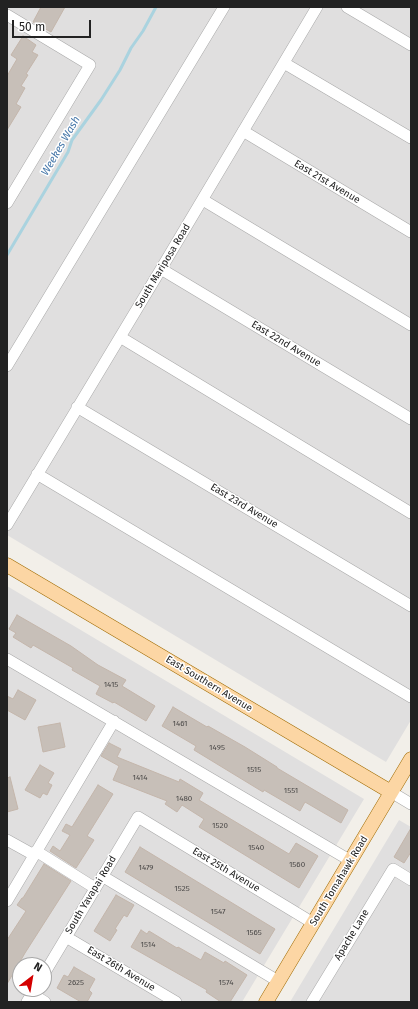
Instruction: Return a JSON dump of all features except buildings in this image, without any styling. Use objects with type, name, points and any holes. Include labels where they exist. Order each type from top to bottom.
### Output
[{"type":"main road","name":"East Southern Avenue","points":[[7,565],[391,792]]},
{"type":"main road","name":"South Tomahawk Road","points":[[266,1002],[411,759]]},
{"type":"street","points":[[7,366],[224,7]]},
{"type":"street","name":"South Mariposa Road","points":[[7,524],[203,200],[317,7]]},
{"type":"street","points":[[347,7],[411,45]]},
{"type":"street","points":[[7,203],[90,65],[9,14]]},
{"type":"street","points":[[284,63],[411,138]]},
{"type":"street","name":"East 21st Avenue","points":[[243,132],[411,232]]},
{"type":"street","points":[[203,200],[411,325]]},
{"type":"street","name":"East 22nd Avenue","points":[[161,269],[411,419]]},
{"type":"street","points":[[120,337],[411,513]]},
{"type":"street","name":"East 23rd Avenue","points":[[78,407],[411,606]]},
{"type":"street","points":[[37,474],[411,697]]},
{"type":"street","points":[[7,659],[351,861]]},
{"type":"street","points":[[7,901],[114,721]]},
{"type":"street","name":"East Southern Avenue","points":[[391,792],[411,804]]},
{"type":"street","name":"South Yavapai Road","points":[[52,961],[138,817]]},
{"type":"street","name":"East 25th Avenue","points":[[138,817],[313,923]]},
{"type":"street","points":[[7,840],[35,853],[95,888]]},
{"type":"street","name":"Apache Lane","points":[[312,1002],[392,869],[411,880]]},
{"type":"street","points":[[102,876],[278,981]]},
{"type":"street","name":"East 26th Avenue","points":[[66,937],[176,1002]]},
{"type":"street","points":[[35,997],[45,1002]]},
{"type":"shaded area","points":[[7,7],[411,7],[411,720],[386,762],[7,535]]},
{"type":"shaded area","points":[[7,586],[364,799],[242,1002],[7,1002]]},
{"type":"shaded area","points":[[399,820],[411,827],[411,1002],[290,1002]]},
{"type":"waterway","name":"Weekes Wash","points":[[7,255],[68,152],[72,140],[101,100],[120,70],[131,48],[143,31],[156,7]]}]
